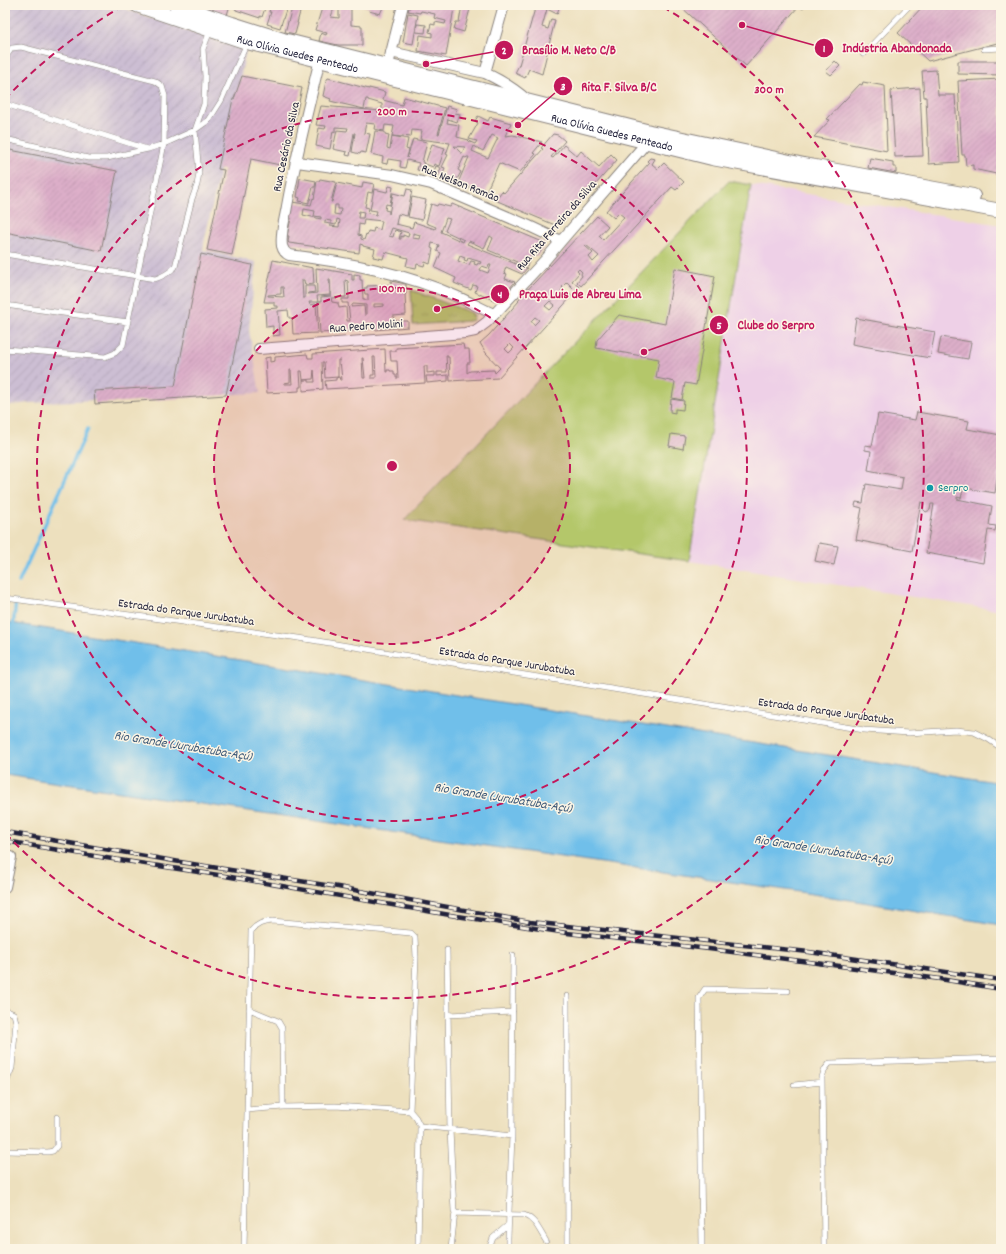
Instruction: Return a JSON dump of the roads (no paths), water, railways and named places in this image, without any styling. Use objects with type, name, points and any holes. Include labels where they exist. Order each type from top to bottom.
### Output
[{"type":"main road","name":"Rua Olívia Guedes Penteado","points":[[137,5],[210,30],[230,30],[283,40],[321,55]]},
{"type":"main road","name":"Rua Olívia Guedes Penteado","points":[[176,5],[230,30],[247,42],[321,55],[649,137],[804,165],[970,200],[1001,211]]},
{"type":"main road","name":"Rua Olívia Guedes Penteado","points":[[386,72],[528,102],[649,137]]},
{"type":"main road","name":"Rua Olívia Guedes Penteado","points":[[970,200],[1001,201]]},
{"type":"street","points":[[386,72],[403,5]]},
{"type":"street","points":[[485,73],[504,5]]},
{"type":"street","points":[[391,52],[485,73],[520,93],[528,102]]},
{"type":"street","name":"Rua Cesário da Silva","points":[[321,55],[284,226],[282,246],[286,253],[289,255],[329,260],[364,267],[412,279],[458,297],[494,314]]},
{"type":"street","name":"Rua Rita Ferreira da Silva","points":[[475,331],[487,322],[546,259],[649,137]]},
{"type":"street","name":"Rua Nelson Romão","points":[[297,162],[392,175],[432,184],[560,241]]},
{"type":"street","name":"Rua Pedro Molini","points":[[259,349],[475,331]]},
{"type":"street","points":[[5,887],[11,857]]},
{"type":"lane","points":[[863,54],[910,5]]},
{"type":"lane","points":[[5,254],[155,279],[170,272],[175,267],[192,199],[197,185],[198,173],[195,130],[204,104],[205,76],[203,49],[210,30]]},
{"type":"lane","points":[[5,139],[88,158],[107,158],[164,144],[195,130],[209,120],[221,101],[247,42]]},
{"type":"lane","points":[[5,66],[7,55],[12,48],[21,47],[155,81],[162,86],[165,96],[164,144],[123,345],[115,354],[105,357],[5,349]]},
{"type":"lane","points":[[984,50],[1001,48]]},
{"type":"lane","points":[[5,104],[148,149]]},
{"type":"lane","points":[[5,304],[128,322]]},
{"type":"lane","name":"Estrada do Parque Jurubatuba","points":[[5,598],[299,638],[864,730],[909,733],[956,730],[974,732],[1001,748]]},
{"type":"lane","points":[[244,1249],[251,931],[262,922],[272,921],[411,934],[415,937],[416,957],[410,1111],[420,1126],[418,1249]]},
{"type":"lane","points":[[447,950],[450,1130],[455,1212],[451,1249]]},
{"type":"lane","points":[[508,1249],[512,1136],[513,955]]},
{"type":"lane","points":[[702,1249],[699,998],[705,989],[788,991]]},
{"type":"lane","points":[[567,996],[568,1249]]},
{"type":"lane","points":[[249,1009],[278,1021],[282,1028],[283,1107]]},
{"type":"lane","points":[[5,1010],[14,1014],[16,1022],[12,1068],[5,1085]]},
{"type":"lane","points":[[448,1015],[512,1012]]},
{"type":"lane","points":[[824,1249],[822,1076],[825,1068],[830,1063],[1001,1058]]},
{"type":"lane","points":[[794,1085],[822,1082]]},
{"type":"lane","points":[[247,1110],[283,1107],[335,1106],[410,1111]]},
{"type":"lane","points":[[5,1151],[53,1152],[56,1146],[57,1117]]},
{"type":"lane","points":[[420,1126],[512,1136]]},
{"type":"lane","points":[[455,1212],[456,1214],[524,1215],[530,1217],[534,1221],[546,1241]]},
{"type":"lane","points":[[490,1249],[493,1238],[508,1226]]},
{"type":"water","name":"Rio Grande (Jurubatuba-Açú)","points":[[5,622],[1001,783],[1001,925],[826,896],[5,775]]},
{"type":"waterway","points":[[19,582],[88,429]]},
{"type":"waterway","points":[[13,626],[16,602]]},
{"type":"railway","points":[[5,832],[338,887],[530,922],[809,952],[1001,980]]},
{"type":"railway","points":[[5,841],[567,933],[709,949],[940,979],[1001,989]]},
{"type":"place","name":"Indústria Abandonada","points":[[742,25]]},
{"type":"place","name":"Brasílio M. Neto C/B","points":[[426,64]]},
{"type":"place","name":"Rita F. Silva B/C","points":[[518,125]]},
{"type":"place","name":"Praça Luis de Abreu Lima","points":[[437,309]]},
{"type":"place","name":"Clube do Serpro","points":[[644,352]]},
{"type":"place","name":"Serpro","points":[[930,488]]}]
